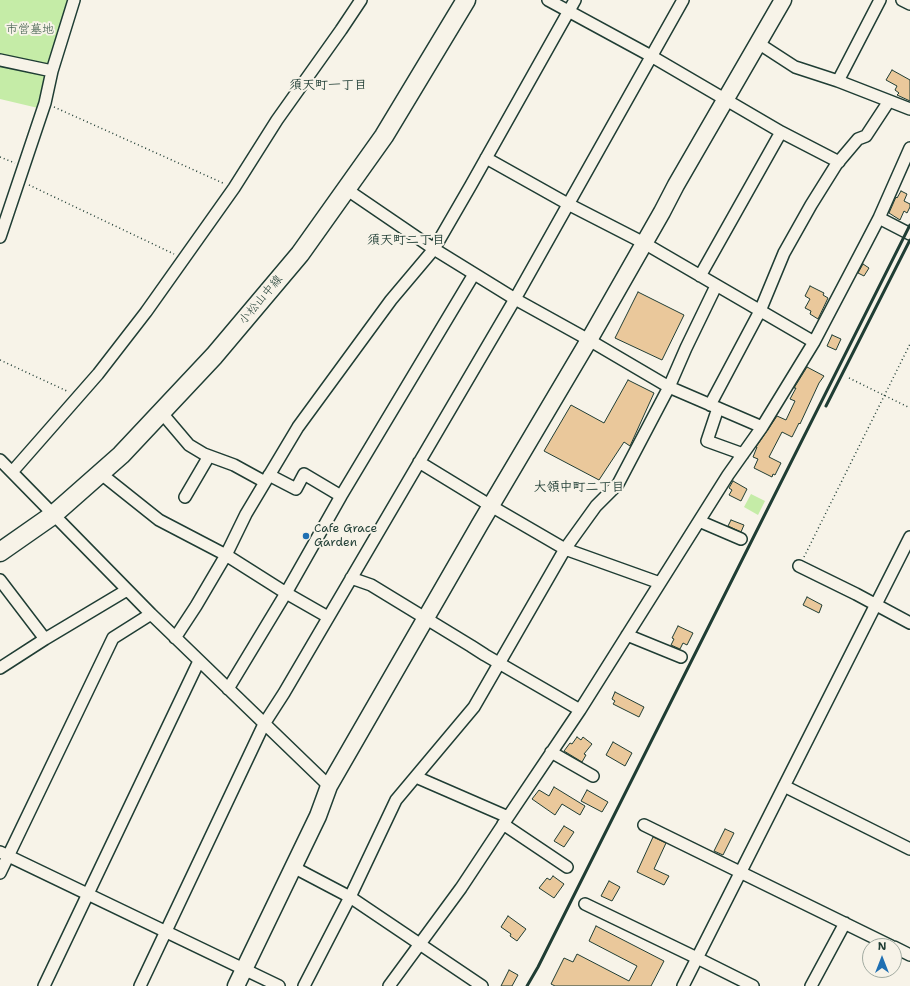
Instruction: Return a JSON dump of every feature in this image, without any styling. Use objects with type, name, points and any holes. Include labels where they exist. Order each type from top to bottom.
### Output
[{"type":"main road","name":"小松山中線","points":[[0,552],[53,514],[121,455],[214,356],[300,254],[384,136],[466,0]]},
{"type":"street","points":[[0,237],[44,103],[52,71],[74,0]]},
{"type":"street","points":[[12,472],[79,397],[146,312],[234,188],[277,120],[361,0]]},
{"type":"street","points":[[548,0],[651,56],[781,132],[839,162]]},
{"type":"street","points":[[175,638],[226,555],[246,514],[298,427],[391,300],[434,249],[575,0]]},
{"type":"street","points":[[140,986],[264,724],[284,693],[515,299],[683,0]]},
{"type":"street","points":[[236,986],[318,816],[329,786],[589,340],[676,185],[783,0]]},
{"type":"street","points":[[838,81],[880,0]]},
{"type":"street","points":[[902,0],[910,4]]},
{"type":"street","points":[[758,43],[795,67],[838,81],[910,109]]},
{"type":"street","points":[[0,60],[52,71]]},
{"type":"street","points":[[743,454],[707,441],[714,407],[760,311],[784,253],[811,205],[839,162],[858,139],[866,136],[889,101]]},
{"type":"street","points":[[700,276],[781,132]]},
{"type":"street","points":[[389,986],[461,888],[580,710],[728,475],[762,427],[814,342],[879,218],[910,148]]},
{"type":"street","points":[[486,158],[568,204],[644,244],[814,342]]},
{"type":"street","points":[[346,189],[434,249],[515,299],[669,387],[762,427]]},
{"type":"street","points":[[879,218],[910,234]]},
{"type":"street","points":[[228,689],[286,593],[341,496],[474,274]]},
{"type":"street","points":[[304,986],[350,897],[396,800],[474,707],[565,549],[596,506],[618,484],[669,387],[716,286]]},
{"type":"street","points":[[161,412],[189,445],[204,454],[296,489],[304,474],[341,496]]},
{"type":"street","points":[[185,497],[209,456]]},
{"type":"street","points":[[0,460],[175,638],[329,786]]},
{"type":"street","points":[[419,462],[565,549],[660,583]]},
{"type":"street","points":[[100,473],[159,520],[226,555],[286,593],[328,617]]},
{"type":"street","points":[[699,521],[740,539]]},
{"type":"street","points":[[683,986],[910,538]]},
{"type":"street","points":[[799,566],[910,623]]},
{"type":"street","points":[[351,578],[370,585],[580,710]]},
{"type":"street","points":[[0,580],[45,639]]},
{"type":"street","points":[[0,668],[127,590]]},
{"type":"street","points":[[0,874],[4,854],[114,638],[151,614]]},
{"type":"street","points":[[627,635],[681,657]]},
{"type":"street","points":[[44,986],[199,661]]},
{"type":"street","points":[[551,752],[593,776]]},
{"type":"street","points":[[416,777],[506,820],[567,867]]},
{"type":"street","points":[[784,786],[910,849]]},
{"type":"street","points":[[644,825],[875,938]]},
{"type":"street","points":[[4,854],[279,986]]},
{"type":"street","points":[[293,867],[350,897],[482,986]]},
{"type":"street","points":[[585,904],[753,986]]},
{"type":"street","points":[[811,986],[845,923]]},
{"type":"path","points":[[44,103],[234,188]]},
{"type":"path","points":[[0,157],[24,166]]},
{"type":"path","points":[[19,181],[185,259]]},
{"type":"path","points":[[799,566],[910,344]]},
{"type":"path","points":[[0,360],[79,397]]},
{"type":"path","points":[[849,378],[910,408]]},
{"type":"green space","name":"市営墓地","points":[[0,0],[69,0],[38,108],[0,99]]},
{"type":"green space","points":[[751,494],[765,501],[758,515],[744,507]]},
{"type":"building","points":[[892,70],[910,80],[910,101],[897,95],[899,93],[895,90],[897,86],[886,80]]},
{"type":"building","points":[[901,191],[907,194],[904,201],[910,204],[910,207],[907,213],[904,211],[900,220],[889,213],[896,197],[897,198]]},
{"type":"building","points":[[863,264],[869,268],[864,276],[858,273]]},
{"type":"building","points":[[810,286],[824,293],[823,295],[828,298],[818,319],[810,314],[811,311],[805,308],[810,299],[805,296]]},
{"type":"building","points":[[638,292],[684,315],[662,360],[615,338]]},
{"type":"building","points":[[832,335],[841,339],[836,350],[827,346]]},
{"type":"building","points":[[807,367],[824,376],[792,437],[782,432],[769,457],[781,463],[775,475],[773,474],[772,477],[754,468],[758,459],[753,457],[756,447],[777,416],[786,420],[795,401],[790,399],[796,388],[794,388]]},
{"type":"building","points":[[628,380],[654,393],[630,446],[624,442],[599,480],[544,451],[571,405],[604,423]]},
{"type":"building","points":[[733,481],[747,489],[741,501],[729,495],[732,490],[729,488]]},
{"type":"building","points":[[731,520],[744,525],[741,532],[728,526]]},
{"type":"building","points":[[807,597],[822,605],[819,613],[803,605]]},
{"type":"building","points":[[678,626],[693,633],[687,645],[683,643],[680,649],[671,645],[674,639],[672,638]]},
{"type":"building","points":[[615,692],[644,707],[639,717],[613,704],[615,701],[612,699]]},
{"type":"building","points":[[577,737],[581,740],[583,737],[592,744],[584,754],[586,755],[582,762],[564,751]]},
{"type":"building","points":[[613,742],[632,753],[625,766],[606,755]]},
{"type":"building","points":[[554,787],[585,806],[580,815],[562,804],[555,815],[532,799],[539,790],[549,796]]},
{"type":"building","points":[[587,790],[608,802],[602,812],[581,801]]},
{"type":"building","points":[[564,826],[574,832],[564,847],[554,841]]},
{"type":"building","points":[[725,829],[734,833],[723,855],[714,851]]},
{"type":"building","points":[[653,837],[666,843],[654,869],[669,876],[664,885],[637,872]]},
{"type":"building","points":[[553,876],[564,884],[554,898],[539,888],[547,878],[550,880]]},
{"type":"building","points":[[609,881],[620,887],[612,901],[601,896]]},
{"type":"building","points":[[508,916],[526,929],[517,941],[510,936],[511,934],[501,927]]},
{"type":"building","points":[[596,926],[664,961],[651,986],[555,986],[551,984],[564,958],[573,962],[577,954],[629,981],[637,966],[589,941]]},
{"type":"building","points":[[509,970],[518,975],[512,986],[501,986]]},
{"type":"railway","points":[[527,986],[538,967],[910,225]]},
{"type":"railway","points":[[826,406],[910,240]]},
{"type":"place","name":"Cafe Grace Garden","points":[[306,536]]},
{"type":"district","name":"須天町一丁目","points":[[328,86]]},
{"type":"district","name":"須天町二丁目","points":[[406,241]]},
{"type":"district","name":"大領中町二丁目","points":[[579,488]]}]
